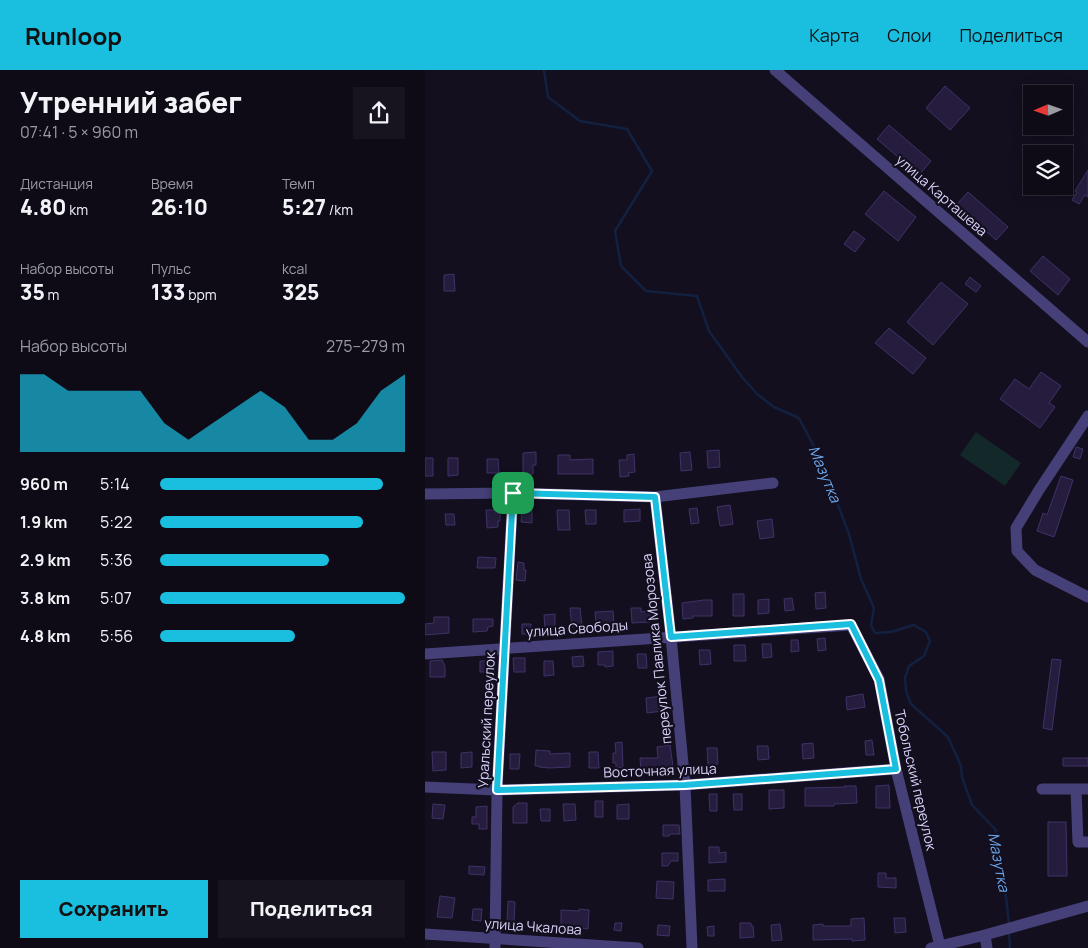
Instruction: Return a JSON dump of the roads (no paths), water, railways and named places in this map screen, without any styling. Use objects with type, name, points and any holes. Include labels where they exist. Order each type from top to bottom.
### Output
[{"type":"street","name":"улица Карташева","points":[[775,70],[1088,342]]},
{"type":"street","points":[[1088,416],[1016,528],[1017,551],[1035,570],[1088,597]]},
{"type":"street","points":[[425,494],[513,493],[655,497],[773,484]]},
{"type":"street","name":"Уральский переулок","points":[[496,943],[497,790],[513,493]]},
{"type":"street","name":"переулок Павлика Морозова","points":[[655,497],[685,785],[692,948]]},
{"type":"street","name":"улица Свободы","points":[[425,654],[851,624]]},
{"type":"street","name":"Тобольский переулок","points":[[851,624],[879,680],[896,769],[935,947]]},
{"type":"street","name":"Восточная улица","points":[[425,787],[497,790],[685,785],[896,769]]},
{"type":"street","points":[[1042,789],[1082,789],[1078,842],[1088,842]]},
{"type":"street","points":[[935,947],[1088,906]]},
{"type":"street","name":"улица Чкалова","points":[[425,934],[496,943],[639,948]]},
{"type":"street","points":[[985,935],[987,948]]},
{"type":"waterway","name":"Мазутка","points":[[544,70],[548,97],[580,121],[627,129],[652,171],[615,231],[621,266],[646,291],[697,296],[709,331],[742,377],[757,394],[774,407],[799,418],[820,458],[849,534],[861,579],[874,608],[871,625],[875,633],[891,632],[914,625],[926,632],[930,641],[924,656],[909,666],[905,678],[906,691],[911,704],[948,737],[961,766],[962,777],[972,805],[996,830],[996,852],[1006,897],[1009,924]]},
{"type":"waterway","name":"Мазутка","points":[[1009,932],[1010,948]]}]
